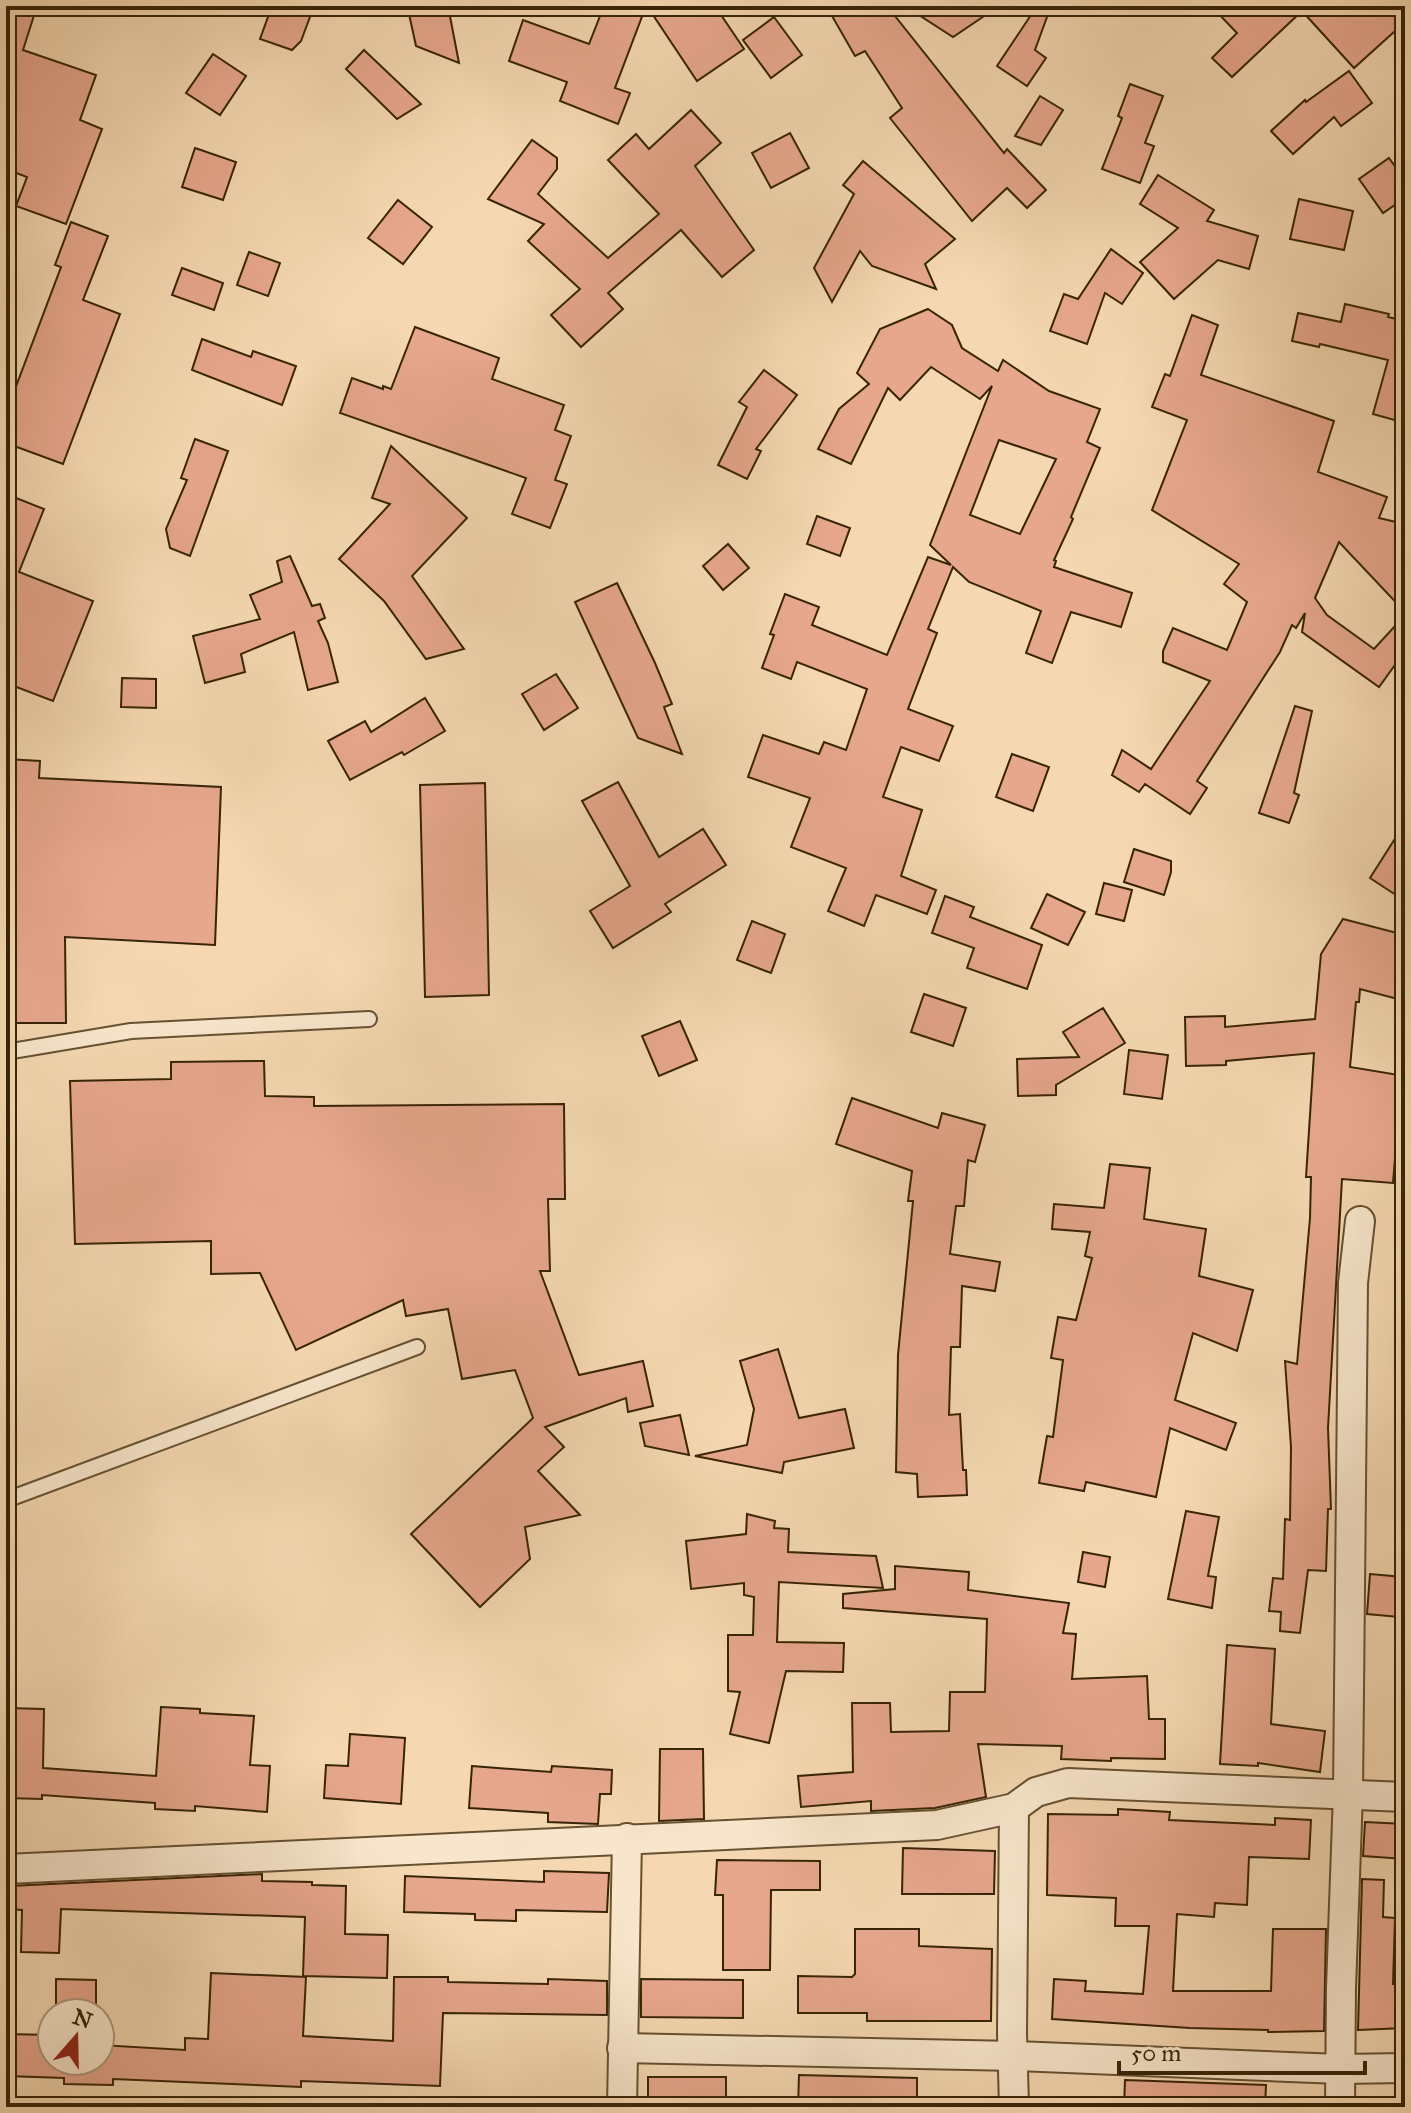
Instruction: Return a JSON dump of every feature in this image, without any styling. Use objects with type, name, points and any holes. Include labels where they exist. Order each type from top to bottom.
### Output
[{"type":"street","points":[[1340,2107],[1348,1793],[1353,1283],[1360,1221]]},
{"type":"street","points":[[6,1869],[937,1825],[1014,1808],[1036,1792],[1068,1783],[1405,1797]]},
{"type":"street","points":[[1014,1808],[1014,2107]]},
{"type":"street","points":[[622,2107],[627,1838]]},
{"type":"street","points":[[622,2048],[1015,2056],[1340,2069],[1405,2068]]},
{"type":"lane","points":[[6,1052],[131,1031],[369,1019]]},
{"type":"lane","points":[[6,1500],[417,1347]]},
{"type":"building","points":[[6,6],[37,6],[23,50],[96,75],[80,120],[102,129],[66,224],[16,206],[27,177],[6,169]]},
{"type":"building","points":[[272,6],[314,6],[301,41],[292,50],[260,39]]},
{"type":"building","points":[[448,6],[459,63],[416,46],[409,14]]},
{"type":"building","points":[[604,6],[646,6],[615,88],[630,93],[618,124],[560,101],[567,82],[509,61],[523,20],[589,44]]},
{"type":"building","points":[[647,6],[715,6],[744,49],[697,81]]},
{"type":"building","points":[[850,6],[887,6],[1004,153],[1007,149],[1046,190],[1027,208],[1007,188],[972,221],[890,118],[902,108],[865,51],[855,56],[832,16]]},
{"type":"building","points":[[905,6],[999,6],[953,37]]},
{"type":"building","points":[[1037,6],[1051,6],[1035,50],[1046,58],[1027,86],[997,66]]},
{"type":"building","points":[[1211,6],[1405,6],[1405,22],[1354,68],[1302,11],[1232,77],[1212,58],[1237,33]]},
{"type":"building","points":[[774,17],[802,55],[771,78],[743,40]]},
{"type":"building","points":[[364,50],[421,104],[397,119],[346,69]]},
{"type":"building","points":[[213,54],[246,76],[220,115],[186,93]]},
{"type":"building","points":[[1349,71],[1372,103],[1341,126],[1334,117],[1293,154],[1271,131],[1305,100]]},
{"type":"building","points":[[1130,84],[1163,96],[1145,143],[1154,146],[1140,183],[1102,169],[1122,118],[1118,116]]},
{"type":"building","points":[[1040,96],[1063,110],[1041,145],[1015,136]]},
{"type":"building","points":[[691,110],[721,143],[695,166],[754,250],[722,277],[681,230],[608,293],[623,309],[581,347],[551,315],[580,289],[528,241],[544,224],[488,199],[532,140],[557,158],[557,169],[538,194],[608,258],[659,214],[608,160],[636,134],[649,149]]},
{"type":"building","points":[[790,133],[809,168],[771,188],[752,153]]},
{"type":"building","points":[[195,148],[236,162],[223,200],[182,187]]},
{"type":"building","points":[[1389,158],[1405,180],[1405,198],[1383,213],[1359,179]]},
{"type":"building","points":[[863,161],[955,239],[925,264],[936,289],[872,266],[860,251],[832,302],[814,268],[854,194],[843,185]]},
{"type":"building","points":[[1158,175],[1214,210],[1207,221],[1258,236],[1249,269],[1218,260],[1174,299],[1140,262],[1178,228],[1140,204]]},
{"type":"building","points":[[1299,199],[1353,211],[1344,250],[1290,239]]},
{"type":"building","points":[[398,200],[432,227],[403,264],[368,238]]},
{"type":"building","points":[[71,222],[108,236],[83,300],[120,314],[63,464],[6,443],[6,413],[61,267],[55,265]]},
{"type":"building","points":[[1111,249],[1143,273],[1122,304],[1105,293],[1087,344],[1050,331],[1064,294],[1078,299]]},
{"type":"building","points":[[249,252],[280,263],[268,296],[237,285]]},
{"type":"building","points":[[182,268],[223,283],[214,310],[172,295]]},
{"type":"building","points":[[1345,304],[1405,321],[1405,423],[1373,414],[1388,360],[1320,344],[1319,347],[1292,341],[1298,313],[1341,322]]},
{"type":"building","points":[[928,309],[952,325],[962,348],[998,371],[1003,360],[1049,391],[1100,409],[1087,442],[1100,448],[1054,560],[1054,567],[1132,593],[1121,627],[1071,612],[1052,663],[1026,653],[1041,611],[969,582],[953,567],[928,629],[937,633],[908,709],[953,726],[939,761],[901,747],[883,797],[922,810],[901,876],[936,890],[927,914],[876,895],[864,926],[828,911],[846,868],[791,847],[810,798],[748,777],[763,735],[819,754],[824,742],[846,750],[867,689],[797,662],[791,679],[762,668],[774,635],[770,634],[785,594],[819,607],[812,625],[887,655],[928,557],[951,565],[930,545],[992,386],[980,399],[931,367],[900,400],[888,388],[851,464],[818,449],[839,409],[869,384],[857,373],[880,329]],"holes":[[[999,440],[1056,459],[1020,534],[970,515]]]},
{"type":"building","points":[[1192,315],[1218,325],[1201,375],[1334,421],[1318,472],[1387,497],[1379,518],[1405,524],[1405,612],[1339,542],[1315,598],[1327,615],[1374,649],[1405,615],[1405,651],[1379,687],[1302,632],[1305,613],[1296,628],[1292,625],[1280,652],[1197,781],[1207,788],[1190,814],[1145,784],[1139,792],[1112,775],[1122,750],[1151,769],[1210,681],[1163,662],[1163,651],[1173,628],[1227,650],[1247,602],[1224,584],[1239,564],[1152,510],[1187,420],[1152,407],[1165,374],[1170,376]]},
{"type":"building","points":[[415,327],[499,358],[492,379],[564,405],[555,430],[571,436],[555,480],[567,484],[550,528],[512,514],[526,478],[340,413],[352,378],[391,389]]},
{"type":"building","points":[[202,339],[251,357],[253,351],[296,366],[282,405],[192,370]]},
{"type":"building","points":[[764,370],[797,395],[756,449],[761,451],[747,479],[718,465],[747,407],[739,402]]},
{"type":"building","points":[[195,439],[228,451],[190,556],[170,548],[166,529],[187,480],[181,478]]},
{"type":"building","points":[[391,446],[467,518],[412,576],[464,649],[426,659],[384,601],[339,559],[390,504],[372,498]]},
{"type":"building","points":[[6,494],[44,509],[19,572],[93,601],[53,701],[6,683]]},
{"type":"building","points":[[817,516],[850,528],[840,556],[807,544]]},
{"type":"building","points":[[728,544],[749,568],[723,590],[703,566]]},
{"type":"building","points":[[290,556],[312,606],[320,604],[325,618],[318,621],[328,643],[338,682],[308,690],[294,632],[241,654],[245,672],[205,683],[193,636],[260,619],[250,595],[282,582],[277,561]]},
{"type":"building","points":[[617,583],[672,704],[664,707],[682,754],[638,738],[575,602]]},
{"type":"building","points":[[556,674],[578,708],[544,730],[522,694]]},
{"type":"building","points":[[122,678],[156,679],[156,708],[121,707]]},
{"type":"building","points":[[425,698],[445,731],[404,755],[402,752],[350,780],[328,741],[365,721],[371,732]]},
{"type":"building","points":[[1295,706],[1312,711],[1294,793],[1299,795],[1289,823],[1259,813]]},
{"type":"building","points":[[1012,754],[1049,767],[1033,811],[996,797]]},
{"type":"building","points":[[6,759],[40,761],[39,778],[221,787],[215,945],[65,937],[66,1023],[6,1023]]},
{"type":"building","points":[[618,782],[659,857],[703,829],[726,865],[665,904],[671,912],[613,948],[590,911],[630,886],[582,801]]},
{"type":"building","points":[[485,783],[489,995],[425,997],[420,785]]},
{"type":"building","points":[[1405,823],[1405,901],[1370,878]]},
{"type":"building","points":[[1134,849],[1171,861],[1164,895],[1124,882]]},
{"type":"building","points":[[1104,883],[1132,890],[1124,921],[1096,914]]},
{"type":"building","points":[[1047,894],[1085,912],[1068,945],[1031,928]]},
{"type":"building","points":[[945,896],[974,907],[970,917],[1042,945],[1027,989],[967,968],[974,948],[932,933]]},
{"type":"building","points":[[1343,919],[1405,935],[1405,1001],[1360,989],[1350,1067],[1405,1076],[1405,1123],[1398,1122],[1393,1183],[1342,1179],[1328,1428],[1331,1509],[1328,1509],[1326,1571],[1308,1570],[1300,1633],[1280,1631],[1281,1612],[1269,1611],[1273,1578],[1283,1579],[1285,1519],[1290,1520],[1291,1447],[1285,1361],[1297,1364],[1310,1218],[1311,1177],[1306,1177],[1314,1053],[1226,1061],[1226,1065],[1186,1066],[1185,1017],[1225,1016],[1225,1027],[1315,1019],[1321,954]]},
{"type":"building","points":[[752,921],[785,934],[771,973],[737,960]]},
{"type":"building","points":[[924,994],[966,1008],[953,1046],[911,1032]]},
{"type":"building","points":[[1103,1008],[1125,1043],[1056,1085],[1056,1095],[1018,1096],[1017,1059],[1079,1057],[1063,1032]]},
{"type":"building","points":[[680,1021],[697,1060],[659,1076],[642,1036]]},
{"type":"building","points":[[1129,1050],[1168,1055],[1162,1099],[1124,1094]]},
{"type":"building","points":[[264,1061],[265,1096],[314,1097],[314,1106],[564,1104],[565,1199],[548,1199],[550,1271],[540,1271],[579,1375],[643,1361],[653,1406],[628,1412],[626,1398],[545,1427],[564,1447],[538,1471],[580,1515],[525,1527],[530,1559],[480,1607],[411,1534],[533,1418],[515,1370],[462,1379],[448,1309],[406,1316],[403,1300],[296,1350],[260,1273],[211,1274],[211,1241],[75,1244],[70,1081],[171,1079],[171,1062]]},
{"type":"building","points":[[852,1098],[938,1128],[942,1113],[985,1125],[975,1162],[968,1160],[964,1206],[956,1206],[950,1254],[1000,1262],[995,1291],[962,1286],[960,1347],[951,1347],[949,1415],[960,1414],[967,1495],[918,1497],[917,1474],[896,1472],[898,1355],[913,1201],[908,1201],[912,1171],[836,1144]]},
{"type":"building","points":[[1110,1164],[1150,1168],[1144,1219],[1206,1229],[1199,1276],[1253,1290],[1237,1351],[1193,1333],[1175,1400],[1236,1423],[1226,1450],[1170,1428],[1156,1497],[1086,1482],[1084,1491],[1039,1483],[1047,1436],[1053,1437],[1063,1360],[1051,1358],[1058,1317],[1076,1320],[1092,1258],[1085,1256],[1090,1232],[1052,1229],[1054,1204],[1104,1208]]},
{"type":"building","points":[[778,1349],[799,1418],[845,1409],[854,1448],[784,1462],[782,1473],[695,1456],[747,1445],[754,1409],[740,1361]]},
{"type":"building","points":[[680,1415],[689,1455],[645,1446],[640,1423]]},
{"type":"building","points":[[1186,1511],[1219,1517],[1208,1576],[1216,1577],[1212,1608],[1168,1599]]},
{"type":"building","points":[[747,1514],[775,1521],[774,1528],[789,1529],[788,1552],[876,1556],[883,1588],[779,1582],[777,1642],[844,1643],[843,1672],[786,1671],[769,1743],[730,1734],[740,1692],[728,1691],[728,1635],[753,1635],[754,1597],[744,1595],[744,1583],[691,1589],[686,1541],[746,1534]]},
{"type":"building","points":[[1083,1552],[1110,1557],[1105,1587],[1078,1582]]},
{"type":"building","points":[[895,1566],[969,1572],[968,1590],[1069,1603],[1063,1633],[1076,1634],[1072,1679],[1147,1676],[1149,1719],[1165,1719],[1165,1759],[1061,1759],[1062,1746],[978,1744],[986,1797],[935,1808],[871,1811],[871,1801],[801,1807],[798,1776],[853,1772],[852,1703],[890,1703],[891,1732],[949,1731],[950,1692],[985,1692],[987,1619],[843,1608],[843,1594],[895,1589]]},
{"type":"building","points":[[1370,1574],[1403,1577],[1399,1617],[1367,1614]]},
{"type":"building","points":[[1227,1645],[1275,1649],[1271,1724],[1325,1731],[1320,1772],[1258,1763],[1258,1766],[1220,1764]]},
{"type":"building","points":[[161,1707],[254,1716],[250,1765],[270,1766],[267,1812],[195,1806],[195,1811],[155,1809],[155,1803],[42,1795],[42,1799],[6,1798],[6,1708],[44,1709],[43,1768],[156,1776]]},
{"type":"building","points":[[350,1734],[405,1738],[401,1804],[324,1798],[326,1765],[348,1766]]},
{"type":"building","points":[[660,1749],[703,1749],[704,1819],[659,1821]]},
{"type":"building","points":[[472,1766],[551,1772],[552,1766],[612,1770],[611,1794],[600,1794],[598,1824],[548,1822],[548,1813],[469,1808]]},
{"type":"building","points":[[1118,1809],[1170,1812],[1169,1820],[1275,1825],[1275,1818],[1311,1820],[1309,1859],[1249,1857],[1247,1905],[1215,1903],[1214,1917],[1177,1914],[1173,1991],[1271,1991],[1273,1929],[1326,1929],[1324,2031],[1268,2032],[1052,2019],[1054,1979],[1086,1981],[1085,1991],[1143,1994],[1149,1926],[1115,1926],[1116,1898],[1047,1895],[1048,1814],[1118,1815]]},
{"type":"building","points":[[1365,1822],[1405,1824],[1405,1859],[1363,1856]]},
{"type":"building","points":[[903,1848],[995,1851],[994,1894],[902,1894]]},
{"type":"building","points":[[717,1860],[820,1861],[820,1890],[771,1890],[770,1970],[723,1970],[723,1895],[715,1895]]},
{"type":"building","points":[[544,1871],[609,1873],[607,1912],[516,1910],[516,1921],[475,1920],[475,1914],[404,1912],[405,1876],[544,1882]]},
{"type":"building","points":[[262,1874],[262,1881],[346,1886],[345,1934],[388,1935],[387,1978],[303,1976],[305,1917],[61,1909],[59,1953],[21,1952],[22,1910],[9,1909],[9,1886]]},
{"type":"building","points":[[1362,1879],[1384,1880],[1383,1917],[1395,1918],[1393,1984],[1405,1984],[1405,2028],[1358,2030]]},
{"type":"building","points":[[855,1929],[919,1929],[919,1946],[992,1949],[991,2021],[867,2021],[867,2013],[798,2013],[798,1976],[852,1977],[855,1974]]},
{"type":"building","points":[[211,1973],[306,1977],[303,2036],[393,2041],[394,1977],[448,1977],[448,1982],[548,1984],[548,1979],[607,1981],[607,2015],[443,2013],[440,2086],[301,2081],[301,2087],[113,2079],[113,2085],[64,2084],[64,2078],[6,2076],[6,2034],[36,2035],[36,2077],[116,2077],[116,2046],[185,2050],[185,2038],[208,2039]]},
{"type":"building","points":[[56,1979],[96,1980],[96,1997],[56,1997]]},
{"type":"building","points":[[641,1979],[743,1980],[743,2018],[641,2017]]},
{"type":"building","points":[[799,2075],[917,2078],[917,2107],[798,2107]]},
{"type":"building","points":[[648,2077],[726,2077],[726,2107],[648,2107]]},
{"type":"building","points":[[1125,2080],[1266,2085],[1265,2107],[1124,2107]]}]
